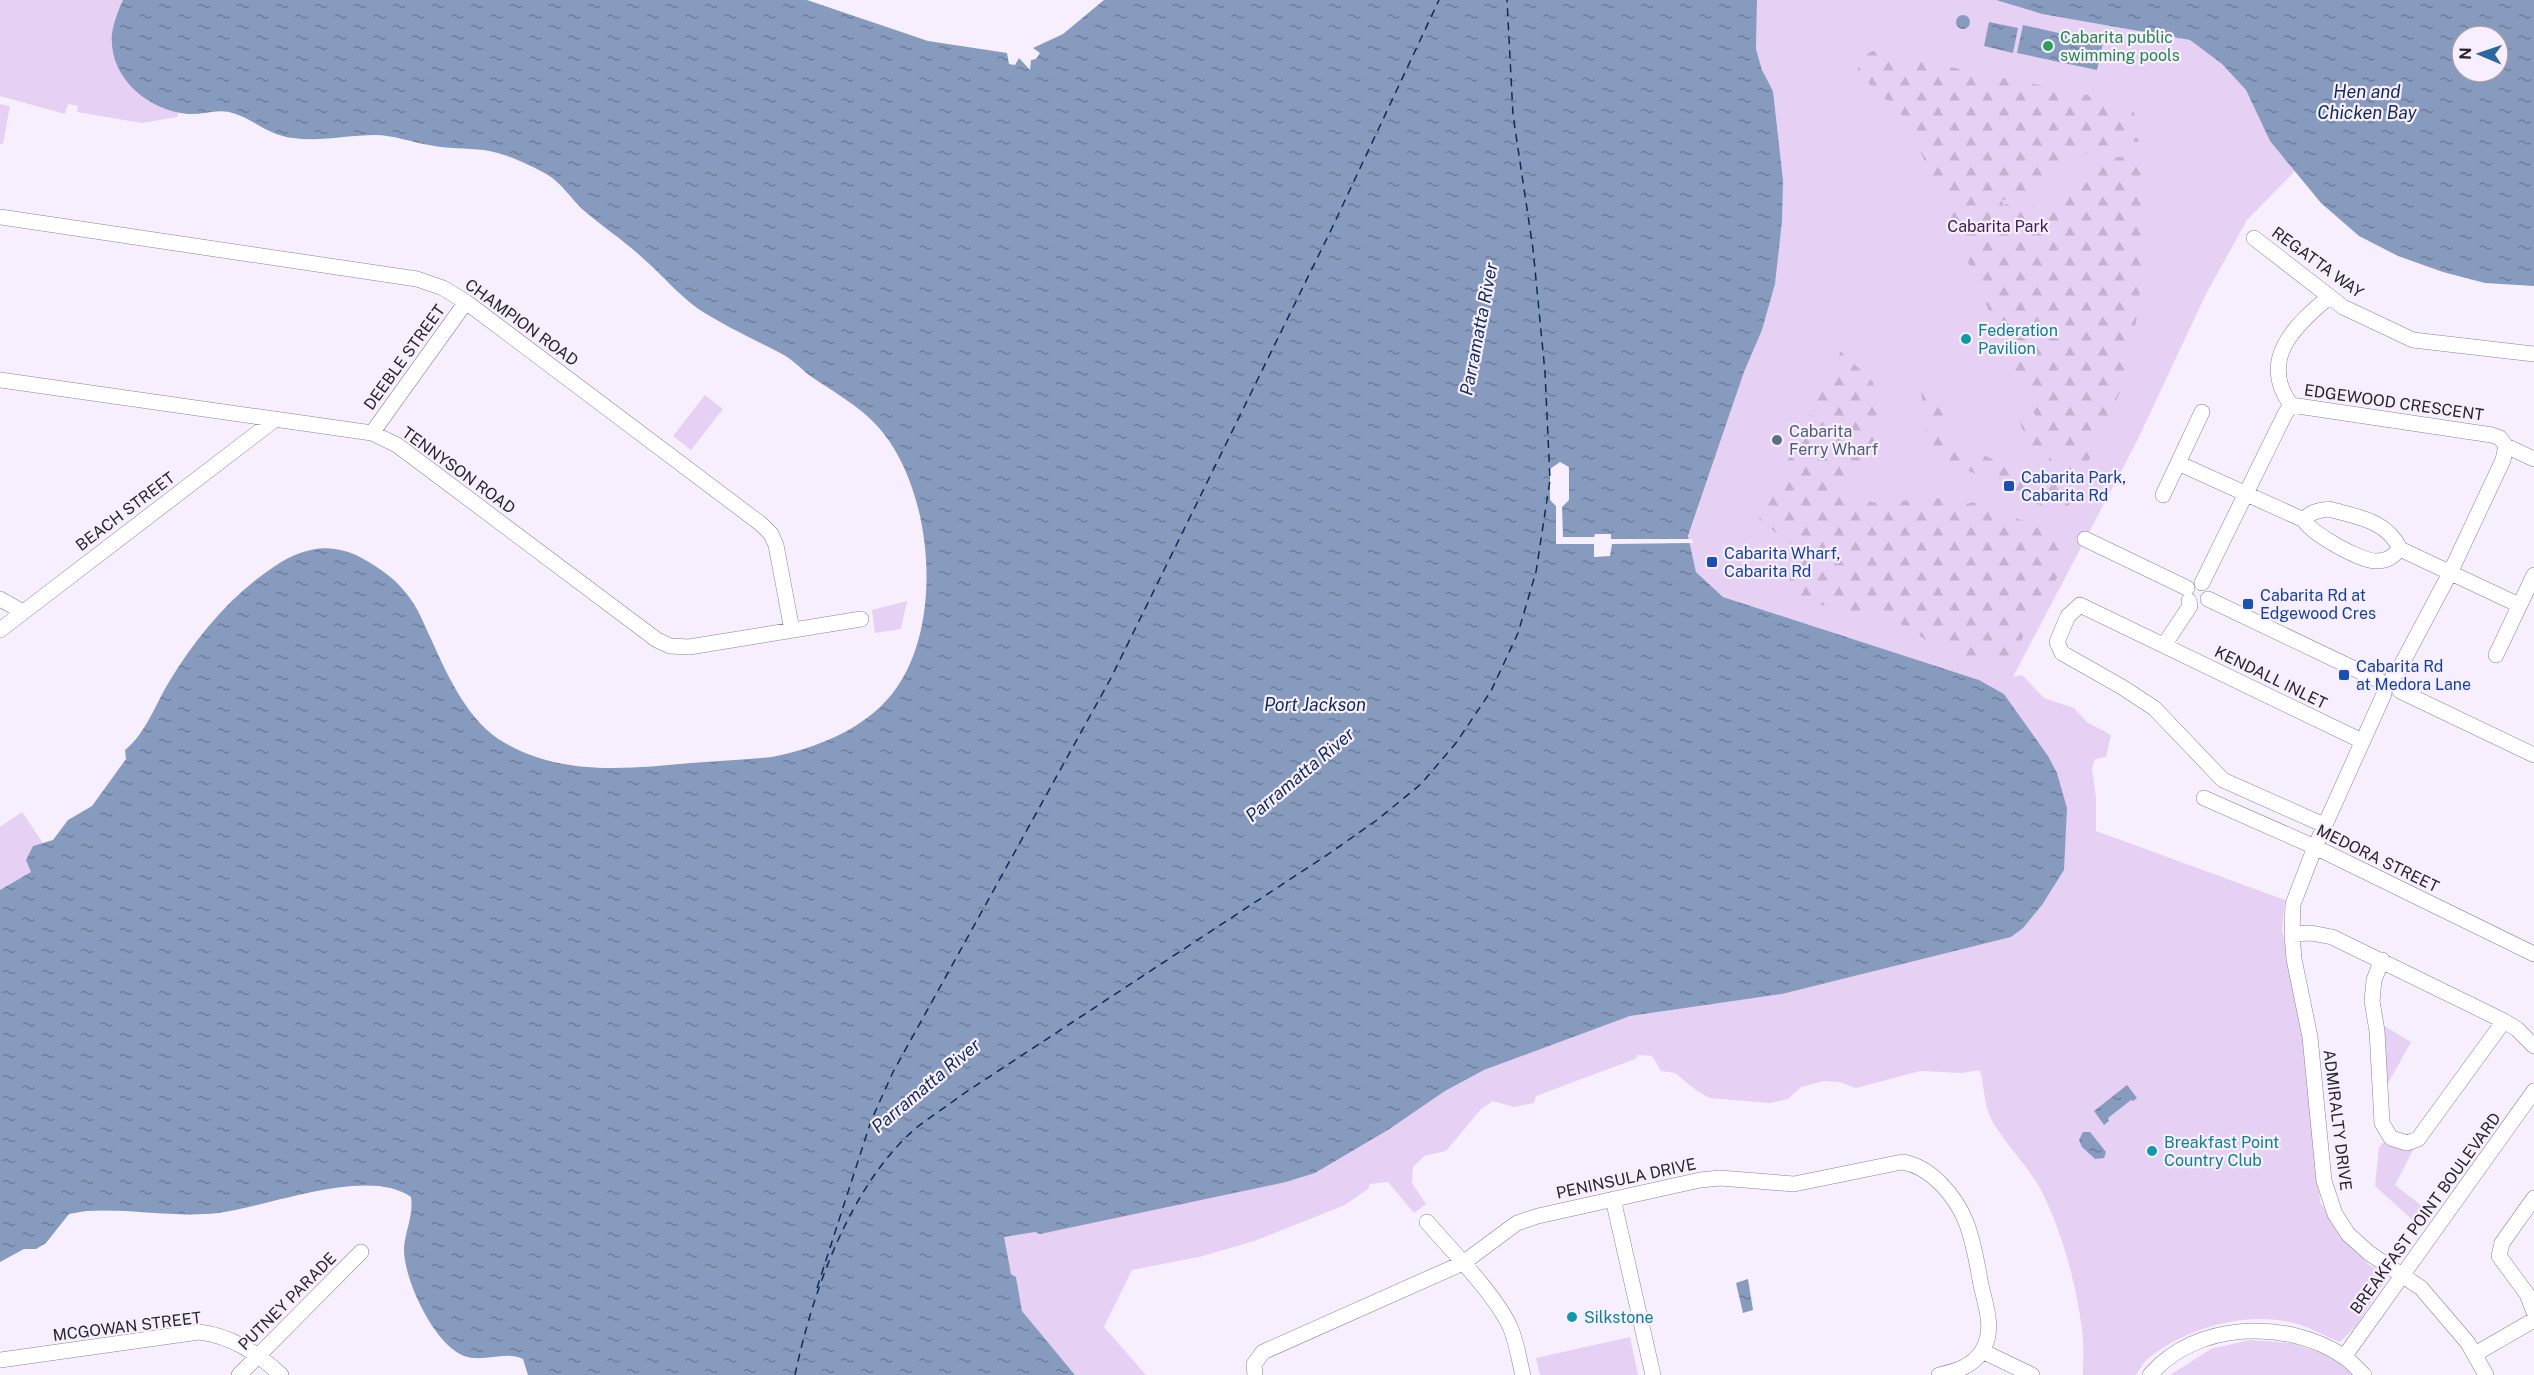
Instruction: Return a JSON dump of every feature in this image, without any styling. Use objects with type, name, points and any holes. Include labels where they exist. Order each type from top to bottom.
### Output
[{"type":"street","name":"CHAMPION ROAD","points":[[0,217],[417,279],[443,288],[466,302],[751,516],[771,534],[780,556],[792,630]]},
{"type":"street","name":"REGATTA WAY","points":[[2254,238],[2343,307],[2413,340],[2534,354]]},
{"type":"street","points":[[2291,405],[2280,385],[2278,374],[2282,350],[2300,320],[2329,297]]},
{"type":"street","name":"DEEBLE STREET","points":[[372,433],[466,302]]},
{"type":"street","name":"TENNYSON ROAD","points":[[0,380],[273,421],[372,433],[397,445],[664,644],[680,648],[861,619]]},
{"type":"street","name":"EDGEWOOD CRESCENT","points":[[2202,584],[2291,405],[2492,435],[2500,438],[2506,446],[2528,456]]},
{"type":"street","points":[[2163,495],[2202,412]]},
{"type":"street","name":"BEACH STREET","points":[[0,630],[273,421]]},
{"type":"street","points":[[2386,683],[2398,671],[2450,573],[2503,460],[2506,446]]},
{"type":"street","points":[[2178,463],[2304,520],[2315,534],[2373,561],[2390,559],[2400,549]]},
{"type":"street","points":[[2304,520],[2314,511],[2329,509],[2370,519],[2396,538],[2400,549],[2519,605]]},
{"type":"street","points":[[2085,539],[2188,594],[2199,604],[2208,599]]},
{"type":"street","points":[[2496,655],[2534,575]]},
{"type":"street","points":[[2164,645],[2190,606],[2188,594],[2195,582],[2207,589],[2208,599]]},
{"type":"street","points":[[0,598],[23,612]]},
{"type":"street","points":[[2208,599],[2386,683],[2400,681],[2400,691],[2534,755]]},
{"type":"street","name":"KENDALL INLET","points":[[2324,825],[2223,780],[2154,708],[2062,653],[2057,642],[2068,616],[2079,605],[2362,741]]},
{"type":"street","name":"ADMIRALTY DRIVE","points":[[2386,683],[2324,825],[2294,904],[2292,934],[2294,960],[2310,1037],[2322,1161],[2329,1199],[2335,1214],[2348,1234],[2369,1252],[2421,1288],[2475,1354],[2486,1375]]},
{"type":"street","name":"MEDORA STREET","points":[[2204,798],[2315,847],[2534,954]]},
{"type":"street","points":[[2292,934],[2311,933],[2332,937],[2382,960],[2504,1021],[2517,1029],[2534,1046]]},
{"type":"street","points":[[2382,960],[2374,980],[2372,1001],[2377,1031],[2382,1123],[2391,1138],[2407,1143],[2418,1139],[2504,1021]]},
{"type":"street","name":"BREAKFAST POINT BOULEVARD","points":[[2344,1356],[2534,1091]]},
{"type":"street","name":"PENINSULA DRIVE","points":[[1255,1375],[1254,1364],[1263,1352],[1463,1263],[1517,1223],[1709,1178],[1794,1184],[1889,1164],[1914,1164],[1932,1175],[1966,1221],[1989,1323],[1988,1335],[1982,1351]]},
{"type":"street","points":[[2534,1198],[2502,1243],[2499,1256],[2527,1294],[2534,1312]]},
{"type":"street","points":[[1613,1199],[1653,1375]]},
{"type":"street","points":[[1427,1222],[1463,1263],[1505,1317],[1512,1332],[1523,1375]]},
{"type":"street","name":"PUTNEY PARADE","points":[[239,1375],[361,1251]]},
{"type":"street","points":[[2475,1354],[2534,1320]]},
{"type":"street","points":[[2150,1375],[2176,1353],[2227,1332],[2251,1330],[2296,1336],[2317,1342],[2344,1356],[2364,1375]]},
{"type":"street","name":"MCGOWAN STREET","points":[[0,1360],[199,1332],[220,1335],[260,1355],[281,1375]]},
{"type":"street","points":[[1939,1375],[1964,1368],[1982,1351],[2032,1375]]},
{"type":"street","points":[[0,1367],[5,1375]]},
{"type":"green space","points":[[0,0],[123,0],[116,17],[123,76],[148,101],[178,112],[177,117],[142,123],[77,112],[78,106],[68,104],[65,114],[0,96]]},
{"type":"green space","name":"Cabarita Park","points":[[1757,0],[1996,0],[2042,14],[2190,40],[2222,64],[2246,90],[2270,141],[2295,171],[2247,220],[2206,294],[2137,441],[2013,677],[2022,675],[2044,698],[2074,708],[2087,722],[2111,735],[2106,757],[2095,759],[2092,768],[2096,798],[2096,831],[2285,900],[2282,930],[2305,1040],[2320,1202],[2342,1235],[2369,1265],[2383,1272],[2385,1281],[2356,1326],[2340,1342],[2301,1325],[2263,1319],[2242,1320],[2222,1323],[2183,1337],[2148,1359],[2136,1375],[2083,1375],[2083,1340],[2079,1312],[2063,1243],[2043,1194],[1991,1119],[1980,1070],[1962,1073],[1920,1071],[1856,1088],[1840,1082],[1824,1081],[1801,1087],[1788,1099],[1770,1103],[1710,1098],[1697,1091],[1675,1073],[1661,1071],[1652,1056],[1638,1055],[1635,1059],[1536,1096],[1534,1103],[1514,1107],[1493,1101],[1481,1109],[1446,1151],[1424,1156],[1413,1167],[1412,1183],[1426,1204],[1414,1213],[1388,1182],[1370,1184],[1368,1189],[1345,1205],[1254,1241],[1203,1256],[1132,1270],[1104,1327],[1146,1375],[1075,1375],[1022,1311],[1016,1277],[1011,1274],[1003,1237],[1286,1182],[1315,1173],[1388,1130],[1445,1091],[1484,1070],[1630,1016],[1782,994],[2011,937],[2034,915],[2064,870],[2017,712],[2004,694],[1979,680],[1723,597],[1696,572],[1688,537],[1744,372],[1762,330],[1775,284],[1783,180],[1773,91],[1762,70],[1756,49]]},
{"type":"green space","name":"Cabarita Park","points":[[1872,51],[2113,100],[2131,106],[2147,143],[2122,140],[2062,162],[2025,187],[2029,195],[2002,200],[2003,205],[2030,200],[2038,215],[2089,180],[2104,158],[2130,156],[2141,161],[2146,228],[2138,311],[2125,381],[2076,489],[2029,404],[1907,120],[1857,72],[1861,58]]},
{"type":"green space","points":[[0,104],[10,106],[3,144],[0,144]]},
{"type":"green space","points":[[1841,351],[1873,382],[1881,432],[1846,495],[1876,503],[1938,498],[1958,506],[1974,502],[1989,506],[2043,530],[2074,548],[2006,667],[1945,652],[1896,621],[1816,604],[1789,591],[1793,546],[1759,519]]},
{"type":"green space","points":[[1921,390],[1937,391],[1950,438],[2048,487],[2027,445],[2016,408],[2024,407],[2072,499],[2063,516],[1942,458],[1926,435]]},
{"type":"green space","points":[[705,395],[723,409],[691,450],[673,436]]},
{"type":"green space","points":[[907,601],[901,629],[875,633],[872,610]]},
{"type":"green space","points":[[22,812],[43,843],[33,846],[32,872],[0,890],[0,827]]},
{"type":"green space","points":[[2381,1024],[2411,1042],[2386,1087]]},
{"type":"green space","points":[[2386,1140],[2415,1146],[2395,1185],[2427,1210],[2417,1224],[2375,1186],[2379,1147]]},
{"type":"green space","points":[[1630,1337],[1638,1375],[1540,1375],[1536,1358]]},
{"type":"green space","points":[[2250,1340],[2291,1343],[2328,1355],[2355,1375],[2170,1375],[2211,1349]]},
{"type":"water","name":"Port Jackson","points":[[123,0],[807,0],[928,41],[1007,53],[1009,64],[1015,65],[1019,58],[1030,70],[1031,60],[1036,59],[1040,53],[1033,48],[1063,34],[1104,0],[1757,0],[1756,49],[1762,70],[1773,91],[1783,180],[1782,221],[1775,284],[1762,330],[1744,372],[1688,536],[1696,572],[1723,597],[1979,680],[2004,694],[2048,756],[2057,773],[2067,808],[2064,870],[2042,905],[2023,928],[2011,937],[1782,994],[1630,1016],[1484,1070],[1445,1091],[1388,1130],[1315,1173],[1286,1182],[1040,1234],[1035,1232],[1004,1237],[1011,1274],[1016,1277],[1022,1311],[1075,1375],[528,1375],[523,1359],[509,1356],[472,1358],[464,1356],[442,1339],[423,1311],[406,1264],[404,1244],[411,1211],[411,1197],[392,1189],[369,1186],[317,1191],[218,1213],[185,1214],[103,1210],[69,1214],[46,1243],[36,1249],[24,1249],[0,1262],[0,890],[31,872],[26,860],[33,846],[53,840],[68,820],[92,806],[126,759],[125,750],[139,735],[191,649],[229,604],[259,577],[285,560],[314,549],[335,549],[356,555],[389,576],[410,598],[461,698],[481,724],[492,734],[527,754],[550,761],[596,768],[643,767],[772,757],[822,743],[838,736],[867,718],[892,694],[909,667],[920,635],[926,600],[926,564],[922,527],[914,492],[901,461],[884,434],[868,416],[786,356],[728,327],[697,308],[638,254],[582,209],[553,178],[517,160],[484,150],[436,146],[382,135],[293,138],[275,134],[229,112],[188,114],[158,106],[133,88],[123,77],[116,64],[112,49],[112,33]]},
{"type":"water","name":"Hen and Chicken Bay","points":[[1996,0],[2534,0],[2534,286],[2485,283],[2443,272],[2398,256],[2359,236],[2321,203],[2270,141],[2246,90],[2222,64],[2190,40],[2042,14]]},
{"type":"water","points":[[1963,15],[1968,17],[1970,22],[1968,27],[1963,29],[1958,27],[1956,22],[1958,17]]},
{"type":"water","points":[[1989,22],[2018,28],[2013,53],[1984,46]]},
{"type":"water","points":[[2023,25],[2103,43],[2097,70],[2017,53]]},
{"type":"water","points":[[2127,1085],[2137,1098],[2108,1118],[2109,1121],[2104,1125],[2094,1111]]},
{"type":"water","points":[[2083,1132],[2090,1132],[2106,1152],[2104,1158],[2095,1159],[2082,1147],[2079,1140]]},
{"type":"water","points":[[1748,1279],[1753,1310],[1743,1313],[1736,1283]]},
{"type":"pier","points":[[1560,462],[1569,467],[1569,500],[1562,507],[1563,537],[1594,537],[1595,534],[1611,534],[1611,539],[1692,539],[1693,543],[1612,544],[1610,556],[1594,557],[1594,544],[1556,544],[1556,506],[1550,500],[1550,469]]},
{"type":"ferry route","points":[[817,1288],[871,1121],[893,1072],[1111,678],[1332,228],[1439,0]]},
{"type":"ferry route","points":[[795,1375],[812,1310],[837,1242],[872,1179],[916,1128],[960,1096],[1377,820],[1421,784],[1456,743],[1491,691],[1518,633],[1536,572],[1550,480],[1545,372],[1533,249],[1513,115],[1507,0]]},
{"type":"place","name":"Cabarita public swimming pools","points":[[2048,46]]},
{"type":"place","name":"Federation Pavilion","points":[[1966,339]]},
{"type":"place","name":"Cabarita Ferry Wharf","points":[[1777,440]]},
{"type":"place","name":"Cabarita Park, Cabarita Rd","points":[[2009,486]]},
{"type":"place","name":"Cabarita Wharf, Cabarita Rd","points":[[1712,562]]},
{"type":"place","name":"Cabarita Rd at Edgewood Cres","points":[[2248,604]]},
{"type":"place","name":"Cabarita Rd at Medora Lane","points":[[2344,675]]},
{"type":"place","name":"Breakfast Point Country Club","points":[[2152,1151]]},
{"type":"place","name":"Silkstone","points":[[1572,1317]]},
{"type":"water label","name":"Parramatta River","points":[[1479,329]]},
{"type":"water label","name":"Parramatta River","points":[[1300,775]]},
{"type":"water label","name":"Parramatta River","points":[[926,1086]]}]
